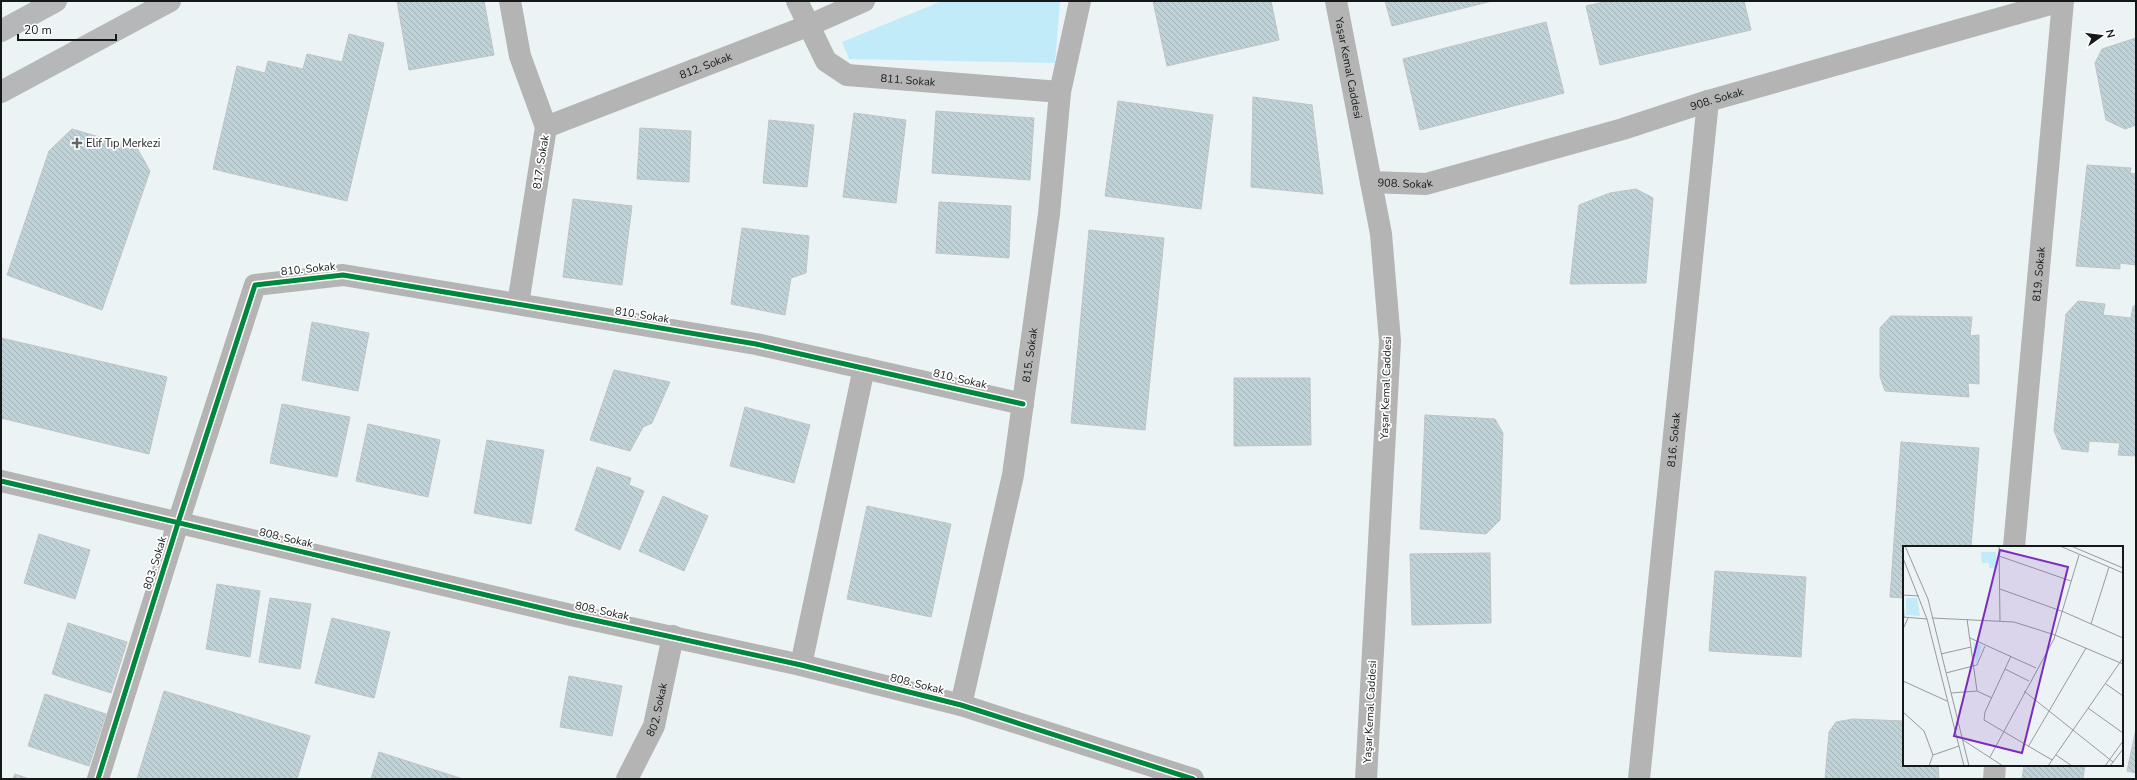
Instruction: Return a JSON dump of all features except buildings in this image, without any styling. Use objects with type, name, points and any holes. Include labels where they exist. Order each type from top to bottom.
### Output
[{"type":"main road","points":[[1,31],[56,1]]},
{"type":"main road","points":[[1,92],[170,1]]},
{"type":"street","name":"817. Sokak","points":[[510,1],[520,56],[546,127],[518,304]]},
{"type":"street","name":"811. Sokak","points":[[797,1],[810,25],[826,61],[847,75],[1060,92]]},
{"type":"street","name":"812. Sokak","points":[[546,127],[810,25],[864,1]]},
{"type":"street","name":"815. Sokak","points":[[961,705],[1013,476],[1049,214],[1060,92],[1080,1]]},
{"type":"street","name":"Yaşar Kemal Caddesi","points":[[1336,1],[1381,234],[1390,341],[1366,779]]},
{"type":"street","name":"908. Sokak","points":[[1371,182],[1426,184],[1623,129],[1708,101],[2062,1]]},
{"type":"street","name":"819. Sokak","points":[[2014,546],[2062,1]]},
{"type":"street","name":"816. Sokak","points":[[1639,779],[1708,101]]},
{"type":"street","name":"810. Sokak","points":[[255,285],[343,275],[756,344],[1023,404]]},
{"type":"street","name":"803. Sokak","points":[[98,779],[178,523],[255,285]]},
{"type":"street","points":[[800,665],[864,368]]},
{"type":"street","name":"808. Sokak","points":[[1,481],[571,615],[673,636],[800,665],[961,705],[1193,779]]},
{"type":"street","name":"802. Sokak","points":[[627,779],[654,726],[673,636]]},
{"type":"street","points":[[1994,779],[1995,766]]},
{"type":"shaded area","points":[[942,1],[1060,1],[1055,63],[849,59],[842,42]]},
{"type":"cycle path","points":[[98,779],[178,523],[255,285],[343,275],[756,344],[1023,404]]},
{"type":"cycle path","points":[[1,481],[571,615],[801,665],[961,705],[1193,779]]},
{"type":"place","name":"Elif Tıp Merkezi","points":[[77,143]]}]
